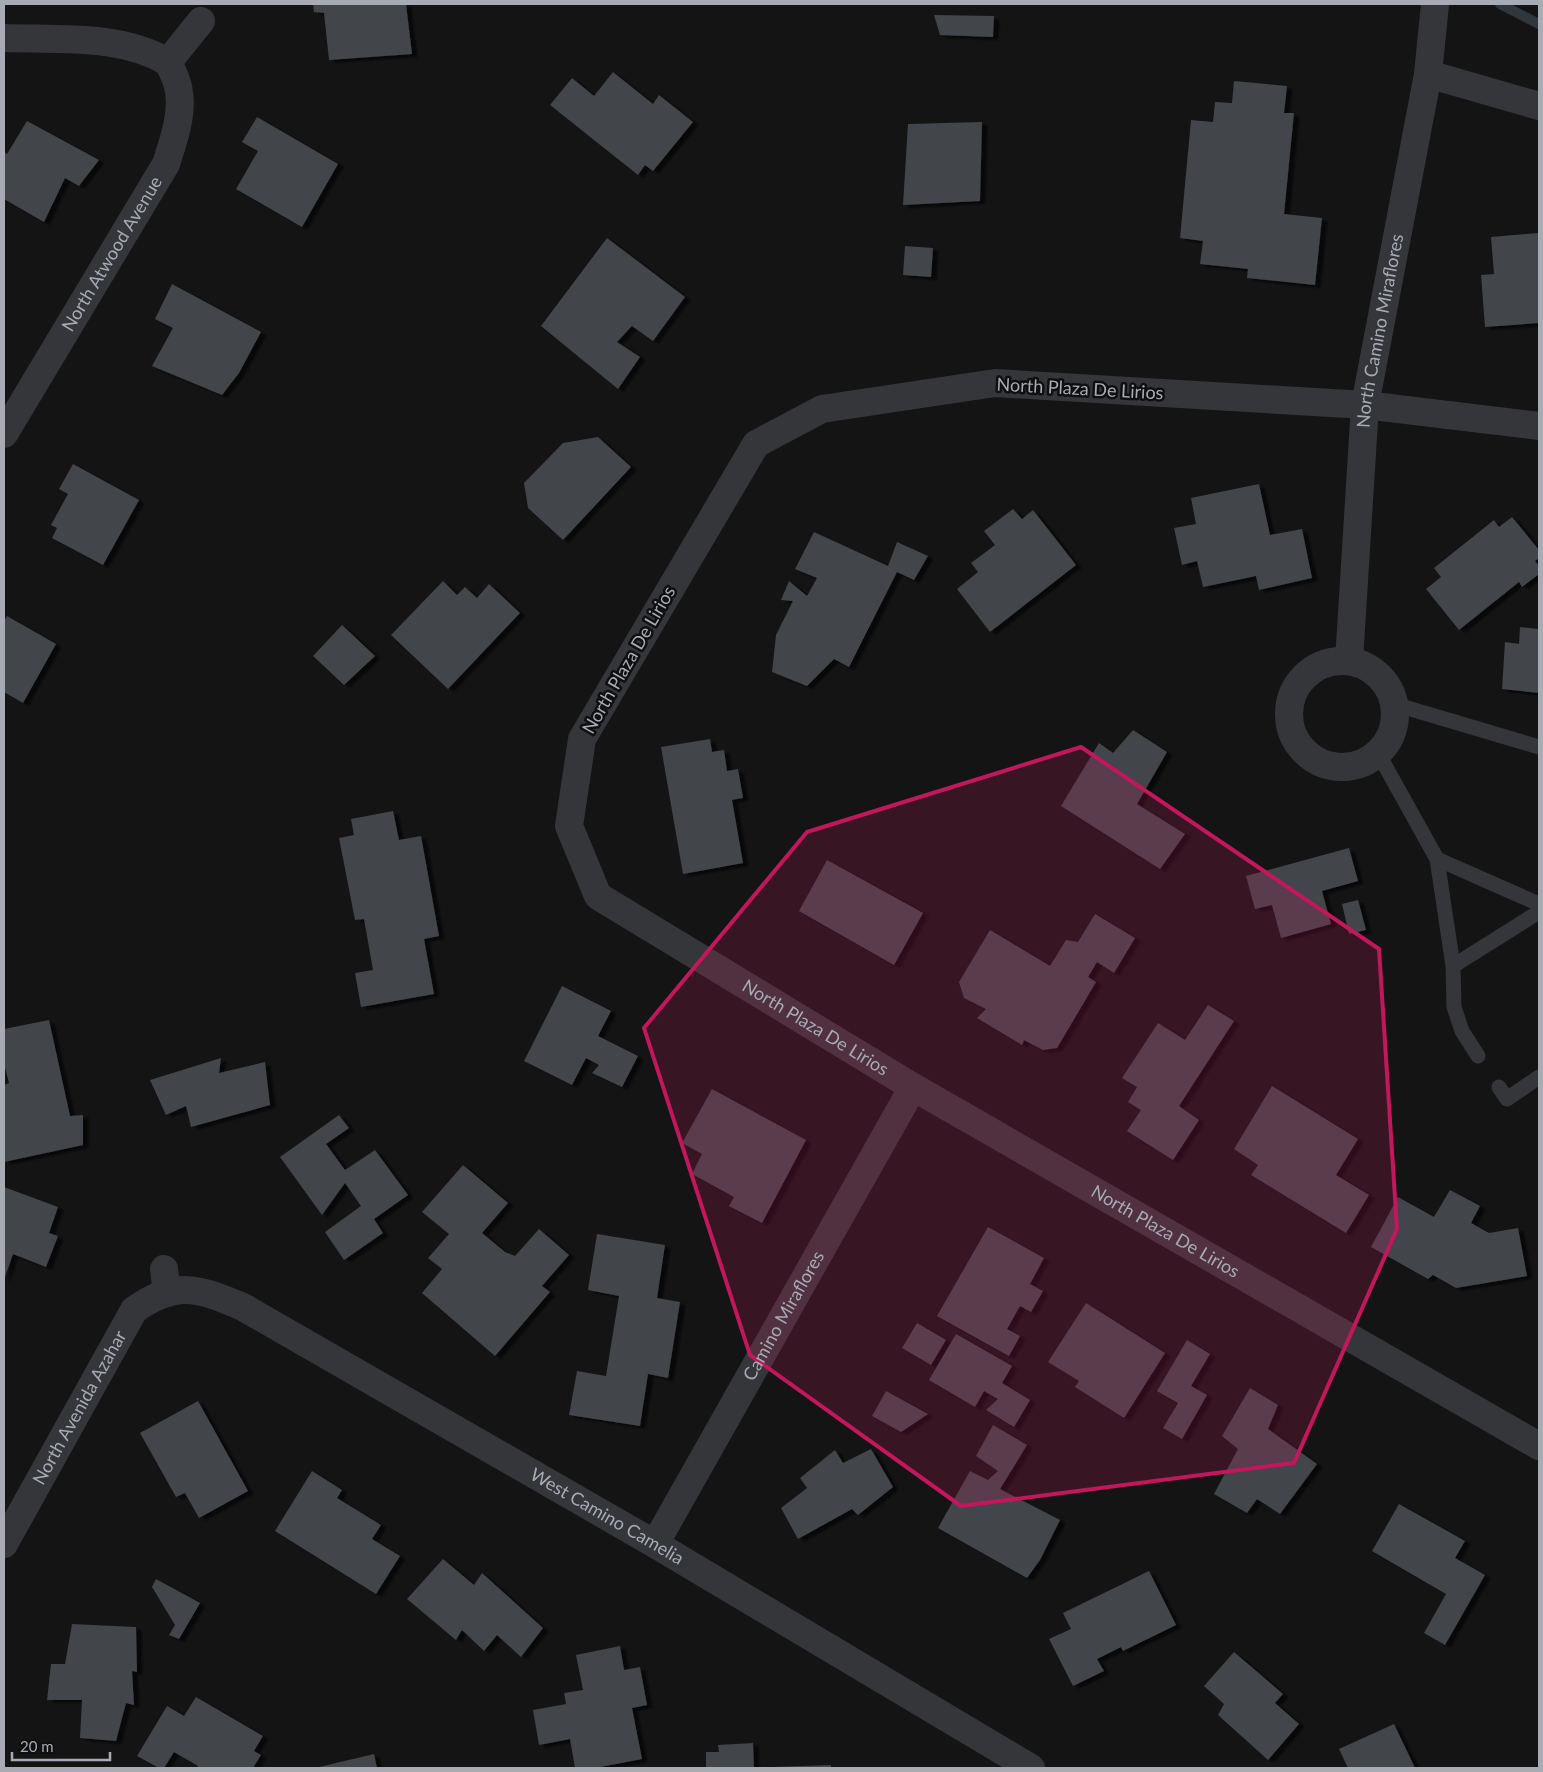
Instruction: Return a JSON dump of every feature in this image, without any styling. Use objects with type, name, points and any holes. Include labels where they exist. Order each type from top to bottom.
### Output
[{"type":"street","name":"North Camino Miraflores","points":[[1349,661],[1365,405],[1428,74],[1435,4]]},
{"type":"street","points":[[4,38],[104,41],[139,49],[168,62],[201,21]]},
{"type":"street","name":"North Atwood Avenue","points":[[4,434],[166,164],[176,135],[179,103],[177,82],[168,62]]},
{"type":"street","points":[[1428,74],[1539,106]]},
{"type":"street","name":"North Plaza De Lirios","points":[[1539,426],[1365,405],[995,383],[822,409],[756,444],[582,740],[569,826],[598,896],[913,1087],[1539,1446]]},
{"type":"street","points":[[1331,661],[1349,661],[1365,666],[1379,675],[1389,689],[1394,704],[1395,722],[1389,739],[1378,753],[1363,763],[1346,767],[1328,766],[1312,758],[1299,746],[1290,730],[1288,712],[1292,694],[1301,679],[1314,668],[1331,661]]},
{"type":"street","name":"Camino Miraflores","points":[[655,1544],[913,1087]]},
{"type":"street","name":"West Camino Camelia","points":[[168,1284],[218,1296],[244,1307],[655,1544],[1031,1768]]},
{"type":"street","name":"North Avenida Azahar","points":[[4,1544],[134,1310],[168,1284]]},
{"type":"lane","points":[[1394,704],[1539,747]]},
{"type":"lane","points":[[1378,753],[1437,859],[1453,966],[1454,1007],[1462,1031],[1478,1056]]},
{"type":"lane","points":[[1437,859],[1539,904]]},
{"type":"lane","points":[[1453,966],[1539,912]]},
{"type":"lane","points":[[1499,1086],[1506,1099],[1539,1077]]},
{"type":"highlighted area","points":[[1081,747],[1379,949],[1397,1229],[1294,1463],[961,1506],[750,1355],[644,1028],[807,832]]},
{"type":"building","points":[[313,4],[406,4],[412,54],[329,60],[324,13],[314,12]]},
{"type":"building","points":[[934,15],[994,16],[993,37],[940,35]]},
{"type":"building","points":[[613,72],[653,104],[659,95],[693,122],[653,171],[645,165],[638,175],[550,105],[572,78],[594,96]]},
{"type":"building","points":[[1234,81],[1287,86],[1284,113],[1294,113],[1284,214],[1322,218],[1315,285],[1247,278],[1248,269],[1200,264],[1203,241],[1180,238],[1191,120],[1213,122],[1215,102],[1232,103]]},
{"type":"building","points":[[257,117],[338,164],[302,227],[236,189],[258,151],[242,142]]},
{"type":"building","points":[[27,121],[99,160],[79,186],[65,178],[44,222],[4,199],[4,152],[7,154]]},
{"type":"building","points":[[982,122],[980,201],[903,205],[908,124]]},
{"type":"building","points":[[1539,233],[1539,323],[1485,327],[1481,275],[1494,274],[1491,237]]},
{"type":"building","points":[[607,238],[685,297],[653,341],[632,326],[617,342],[640,357],[618,389],[541,326]]},
{"type":"building","points":[[905,246],[933,248],[931,277],[903,275]]},
{"type":"building","points":[[172,284],[261,332],[239,373],[222,395],[152,366],[173,328],[155,319]]},
{"type":"building","points":[[598,437],[631,467],[563,540],[528,508],[524,483],[563,443]]},
{"type":"building","points":[[73,464],[139,500],[103,565],[52,538],[57,528],[51,525],[68,494],[59,489]]},
{"type":"building","points":[[1259,484],[1270,535],[1302,529],[1312,578],[1259,590],[1256,576],[1203,587],[1197,561],[1182,565],[1174,528],[1196,524],[1191,498]]},
{"type":"building","points":[[1013,509],[1022,519],[1033,510],[1076,565],[990,632],[957,589],[978,572],[971,563],[995,545],[984,531]]},
{"type":"building","points":[[1512,517],[1539,550],[1539,558],[1535,561],[1539,566],[1539,574],[1522,587],[1519,582],[1459,630],[1426,589],[1441,577],[1434,568],[1494,520],[1499,527]]},
{"type":"building","points":[[814,532],[888,566],[897,542],[928,556],[914,580],[897,572],[849,667],[834,659],[807,686],[772,672],[776,635],[793,601],[781,600],[789,581],[807,596],[817,578],[795,569]]},
{"type":"building","points":[[443,581],[457,595],[465,587],[477,598],[489,584],[520,613],[448,689],[391,635]]},
{"type":"building","points":[[7,616],[56,644],[23,703],[4,692],[4,621]]},
{"type":"building","points":[[342,625],[375,656],[344,685],[313,656]]},
{"type":"building","points":[[1520,627],[1539,629],[1539,693],[1502,689],[1505,642],[1519,644]]},
{"type":"building","points":[[1133,730],[1167,752],[1137,804],[1185,834],[1160,869],[1061,806],[1099,743],[1113,753]]},
{"type":"building","points":[[710,739],[712,752],[724,750],[727,771],[738,769],[743,798],[732,800],[743,863],[683,874],[661,747]]},
{"type":"building","points":[[393,811],[399,840],[421,836],[439,936],[424,939],[434,994],[361,1007],[355,973],[373,970],[364,919],[355,920],[339,838],[354,835],[351,819]]},
{"type":"building","points":[[1349,848],[1358,881],[1322,891],[1331,924],[1281,938],[1272,905],[1255,909],[1246,876]]},
{"type":"building","points":[[827,860],[923,913],[894,965],[799,911]]},
{"type":"building","points":[[1358,900],[1366,930],[1349,934],[1342,904]]},
{"type":"building","points":[[1095,914],[1135,938],[1114,973],[1097,962],[1088,977],[1096,982],[1057,1048],[1043,1050],[1024,1040],[1022,1045],[977,1018],[986,1009],[964,998],[959,982],[990,930],[1050,966],[1066,940],[1078,942]]},
{"type":"building","points":[[562,986],[611,1011],[598,1036],[638,1056],[622,1087],[592,1073],[599,1065],[586,1058],[572,1085],[524,1061]]},
{"type":"building","points":[[1208,1005],[1234,1021],[1179,1106],[1199,1120],[1173,1160],[1127,1131],[1141,1110],[1128,1102],[1137,1087],[1122,1078],[1158,1023],[1185,1040]]},
{"type":"building","points":[[49,1020],[70,1116],[83,1115],[83,1145],[4,1162],[4,1085],[9,1083],[4,1064],[4,1029]]},
{"type":"building","points":[[221,1058],[219,1073],[265,1062],[270,1105],[191,1127],[186,1106],[166,1115],[150,1080]]},
{"type":"building","points":[[1272,1086],[1358,1139],[1336,1175],[1369,1195],[1346,1233],[1251,1175],[1258,1165],[1234,1149]]},
{"type":"building","points":[[712,1089],[806,1140],[762,1223],[729,1206],[734,1197],[692,1174],[702,1154],[682,1143]]},
{"type":"building","points":[[339,1115],[349,1128],[326,1144],[345,1170],[375,1150],[408,1195],[374,1219],[383,1233],[344,1260],[325,1232],[361,1206],[345,1183],[322,1215],[280,1157]]},
{"type":"building","points":[[463,1165],[508,1203],[482,1233],[505,1252],[515,1256],[539,1229],[569,1255],[542,1286],[550,1292],[495,1356],[422,1293],[442,1269],[428,1258],[449,1234],[422,1212]]},
{"type":"building","points":[[4,1187],[58,1207],[49,1233],[58,1236],[46,1267],[13,1254],[4,1280]]},
{"type":"building","points":[[1450,1190],[1480,1206],[1471,1223],[1489,1233],[1518,1228],[1527,1276],[1456,1288],[1433,1275],[1428,1279],[1371,1247],[1398,1197],[1434,1217]]},
{"type":"building","points":[[988,1227],[1044,1258],[1030,1284],[1043,1291],[1031,1312],[1020,1306],[1007,1329],[1020,1336],[1009,1356],[937,1316]]},
{"type":"building","points":[[597,1234],[665,1245],[657,1298],[680,1302],[668,1378],[648,1374],[640,1426],[569,1415],[577,1371],[606,1376],[619,1296],[588,1290]]},
{"type":"building","points":[[1086,1303],[1165,1353],[1124,1418],[1075,1387],[1079,1381],[1048,1362]]},
{"type":"building","points":[[917,1323],[946,1340],[931,1365],[902,1348]]},
{"type":"building","points":[[956,1334],[1012,1366],[1002,1383],[1030,1400],[1014,1427],[986,1410],[998,1399],[984,1391],[975,1407],[929,1380]]},
{"type":"building","points":[[1187,1340],[1210,1354],[1191,1386],[1207,1395],[1182,1439],[1163,1428],[1178,1403],[1157,1391]]},
{"type":"building","points":[[1250,1388],[1278,1405],[1268,1429],[1317,1464],[1280,1514],[1257,1499],[1247,1513],[1214,1494],[1238,1449],[1222,1436]]},
{"type":"building","points":[[886,1391],[928,1414],[901,1432],[872,1416]]},
{"type":"building","points":[[198,1401],[248,1491],[199,1518],[185,1493],[176,1497],[140,1433]]},
{"type":"building","points":[[993,1425],[1027,1445],[1000,1489],[1060,1520],[1040,1560],[1027,1578],[938,1528],[970,1471],[988,1480],[998,1471],[976,1456]]},
{"type":"building","points":[[871,1449],[893,1487],[858,1515],[852,1509],[798,1539],[781,1508],[807,1488],[800,1478],[835,1450],[843,1463]]},
{"type":"building","points":[[312,1471],[342,1490],[337,1498],[381,1525],[372,1539],[400,1556],[376,1594],[275,1531]]},
{"type":"building","points":[[1399,1504],[1465,1541],[1455,1558],[1485,1575],[1445,1645],[1424,1633],[1446,1594],[1372,1551]]},
{"type":"building","points":[[443,1559],[474,1585],[482,1573],[543,1628],[521,1657],[497,1635],[484,1651],[462,1630],[456,1640],[407,1599]]},
{"type":"building","points":[[1149,1571],[1176,1625],[1123,1651],[1121,1647],[1097,1659],[1104,1671],[1073,1686],[1049,1639],[1071,1629],[1063,1613]]},
{"type":"building","points":[[156,1579],[200,1603],[179,1639],[169,1635],[175,1625],[152,1587]]},
{"type":"building","points":[[72,1624],[136,1627],[137,1672],[132,1671],[134,1705],[126,1703],[116,1741],[80,1738],[82,1700],[47,1700],[51,1664],[65,1664]]},
{"type":"building","points":[[620,1646],[624,1670],[640,1667],[647,1705],[632,1708],[642,1759],[595,1768],[575,1768],[570,1739],[539,1745],[533,1710],[566,1704],[564,1693],[583,1690],[576,1655]]},
{"type":"building","points":[[1234,1652],[1283,1694],[1275,1703],[1299,1724],[1268,1760],[1218,1715],[1224,1704],[1204,1686]]},
{"type":"building","points":[[196,1697],[263,1736],[254,1751],[261,1755],[253,1768],[197,1768],[198,1766],[174,1752],[164,1768],[159,1768],[137,1756],[167,1706],[184,1716]]},
{"type":"building","points":[[1394,1724],[1415,1768],[1348,1768],[1339,1749]]},
{"type":"building","points":[[753,1743],[754,1768],[706,1768],[706,1752],[719,1752],[718,1745]]},
{"type":"building","points":[[374,1754],[377,1768],[315,1768]]},
{"type":"building","points":[[831,1765],[831,1768],[773,1768],[773,1767]]},
{"type":"waterway","points":[[1500,4],[1539,24]]}]
